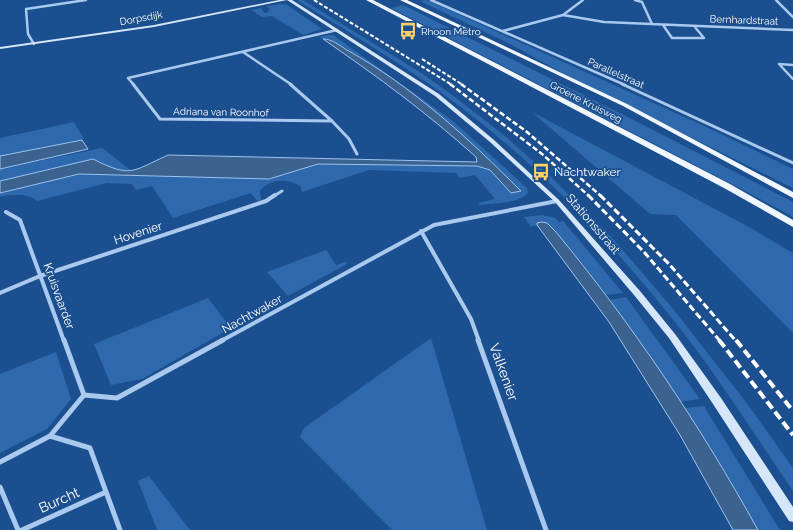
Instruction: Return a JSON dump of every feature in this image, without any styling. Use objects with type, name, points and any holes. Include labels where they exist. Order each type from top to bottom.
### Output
[{"type":"main road","name":"Groene Kruisweg","points":[[369,0],[727,186],[793,224]]},
{"type":"main road","name":"Groene Kruisweg","points":[[402,0],[625,105],[793,195]]},
{"type":"street","points":[[34,44],[28,34],[26,9],[86,0]]},
{"type":"street","name":"Dorpsdijk","points":[[0,48],[154,26],[285,0]]},
{"type":"street","name":"Stationsstraat","points":[[288,0],[437,95],[557,201],[637,293],[672,336],[721,407],[793,517]]},
{"type":"street","name":"Parallelstraat","points":[[431,0],[683,111],[793,164]]},
{"type":"street","points":[[502,31],[564,15],[583,0]]},
{"type":"street","points":[[635,0],[642,2],[652,24]]},
{"type":"street","points":[[776,0],[793,17]]},
{"type":"street","name":"Bernhardstraat","points":[[564,15],[604,22],[793,30]]},
{"type":"street","name":"Bernhardstraat","points":[[663,25],[672,38],[704,38],[694,26]]},
{"type":"street","name":"Adriana van Roonhof","points":[[332,121],[160,119],[128,78],[337,30]]},
{"type":"street","points":[[243,52],[288,83],[332,121],[349,139],[357,154]]},
{"type":"street","points":[[793,65],[778,64],[793,79]]},
{"type":"street","name":"Hovenier","points":[[0,293],[40,276],[266,201],[282,191]]},
{"type":"street","name":"Nachtwaker","points":[[84,395],[117,398],[434,225],[557,201]]},
{"type":"street","name":"Kruisvaarder","points":[[6,212],[20,220],[84,395]]},
{"type":"street","name":"Valkenier","points":[[421,231],[472,319],[546,530]]},
{"type":"street","points":[[0,462],[50,436],[84,395]]},
{"type":"street","points":[[50,436],[90,448],[120,530]]},
{"type":"street","points":[[0,487],[18,530]]},
{"type":"street","name":"Burcht","points":[[22,530],[106,492]]},
{"type":"shaded area","points":[[297,0],[303,0],[423,74],[505,136],[550,176],[615,241],[674,310],[749,406],[793,468],[793,491],[695,348],[671,317],[621,257],[567,200],[510,147],[458,105],[390,58]]},
{"type":"shaded area","points":[[427,0],[715,131],[793,169],[793,188],[573,79],[512,45],[420,1]]},
{"type":"shaded area","points":[[281,4],[287,5],[322,29],[303,35],[272,16],[262,17],[251,10],[261,8],[264,13],[269,12],[268,10],[270,9],[266,6]]},
{"type":"shaded area","points":[[403,5],[628,117],[793,202],[793,217],[391,8]]},
{"type":"shaded area","points":[[333,35],[453,121],[527,188],[528,193],[524,197],[512,201],[480,205],[478,203],[495,199],[475,175],[459,178],[456,173],[369,170],[302,192],[301,187],[291,182],[274,182],[264,187],[260,191],[261,200],[257,201],[251,193],[173,218],[152,186],[136,190],[132,184],[107,183],[37,201],[24,195],[0,197],[0,193],[79,174],[269,179],[318,164],[477,166],[490,170],[511,193],[520,191],[485,155],[398,84],[360,57],[329,39],[319,37]]},
{"type":"shaded area","points":[[323,39],[335,43],[371,64],[417,97],[439,114],[521,191],[511,193],[490,170],[477,166],[318,164],[269,179],[79,174],[0,193],[0,181],[93,159],[124,171],[138,169],[168,155],[477,162],[476,157],[420,110]]},
{"type":"shaded area","points":[[532,112],[749,227],[793,253],[793,333],[676,215],[650,214]]},
{"type":"shaded area","points":[[74,122],[84,139],[0,156],[0,138]]},
{"type":"shaded area","points":[[82,140],[88,149],[0,169],[0,156]]},
{"type":"shaded area","points":[[102,148],[133,172],[117,171],[93,159],[0,181],[0,169]]},
{"type":"shaded area","points":[[542,215],[555,218],[559,222],[563,221],[623,293],[606,295],[581,262],[547,223],[537,223],[537,225],[531,227],[524,217]]},
{"type":"shaded area","points":[[537,223],[547,223],[556,232],[584,267],[664,376],[713,452],[758,530],[733,530],[680,435],[609,322],[537,225]]},
{"type":"shaded area","points":[[326,250],[336,265],[346,262],[347,264],[288,296],[267,272]]},
{"type":"shaded area","points":[[626,297],[700,399],[680,402],[610,300]]},
{"type":"shaded area","points":[[208,298],[231,328],[142,379],[111,385],[94,344]]},
{"type":"shaded area","points":[[431,338],[487,530],[392,530],[300,437],[304,428]]},
{"type":"shaded area","points":[[56,352],[71,399],[47,429],[0,453],[0,374]]},
{"type":"shaded area","points":[[704,406],[780,530],[758,530],[684,408]]},
{"type":"shaded area","points":[[149,476],[190,530],[157,530],[138,481]]},
{"type":"railway","points":[[314,0],[452,85]]},
{"type":"railway","points":[[422,59],[463,85]]},
{"type":"railway","points":[[450,84],[542,154],[589,196]]},
{"type":"railway","points":[[461,84],[527,132],[601,196]]},
{"type":"railway","points":[[589,196],[644,252],[720,341]]},
{"type":"railway","points":[[601,196],[669,264],[736,341]]},
{"type":"railway","points":[[719,340],[793,435]]},
{"type":"railway","points":[[736,340],[793,411]]},
{"type":"place","name":"Rhoon Metro","points":[[408,31]]},
{"type":"place","name":"Nachtwaker","points":[[541,172]]}]
